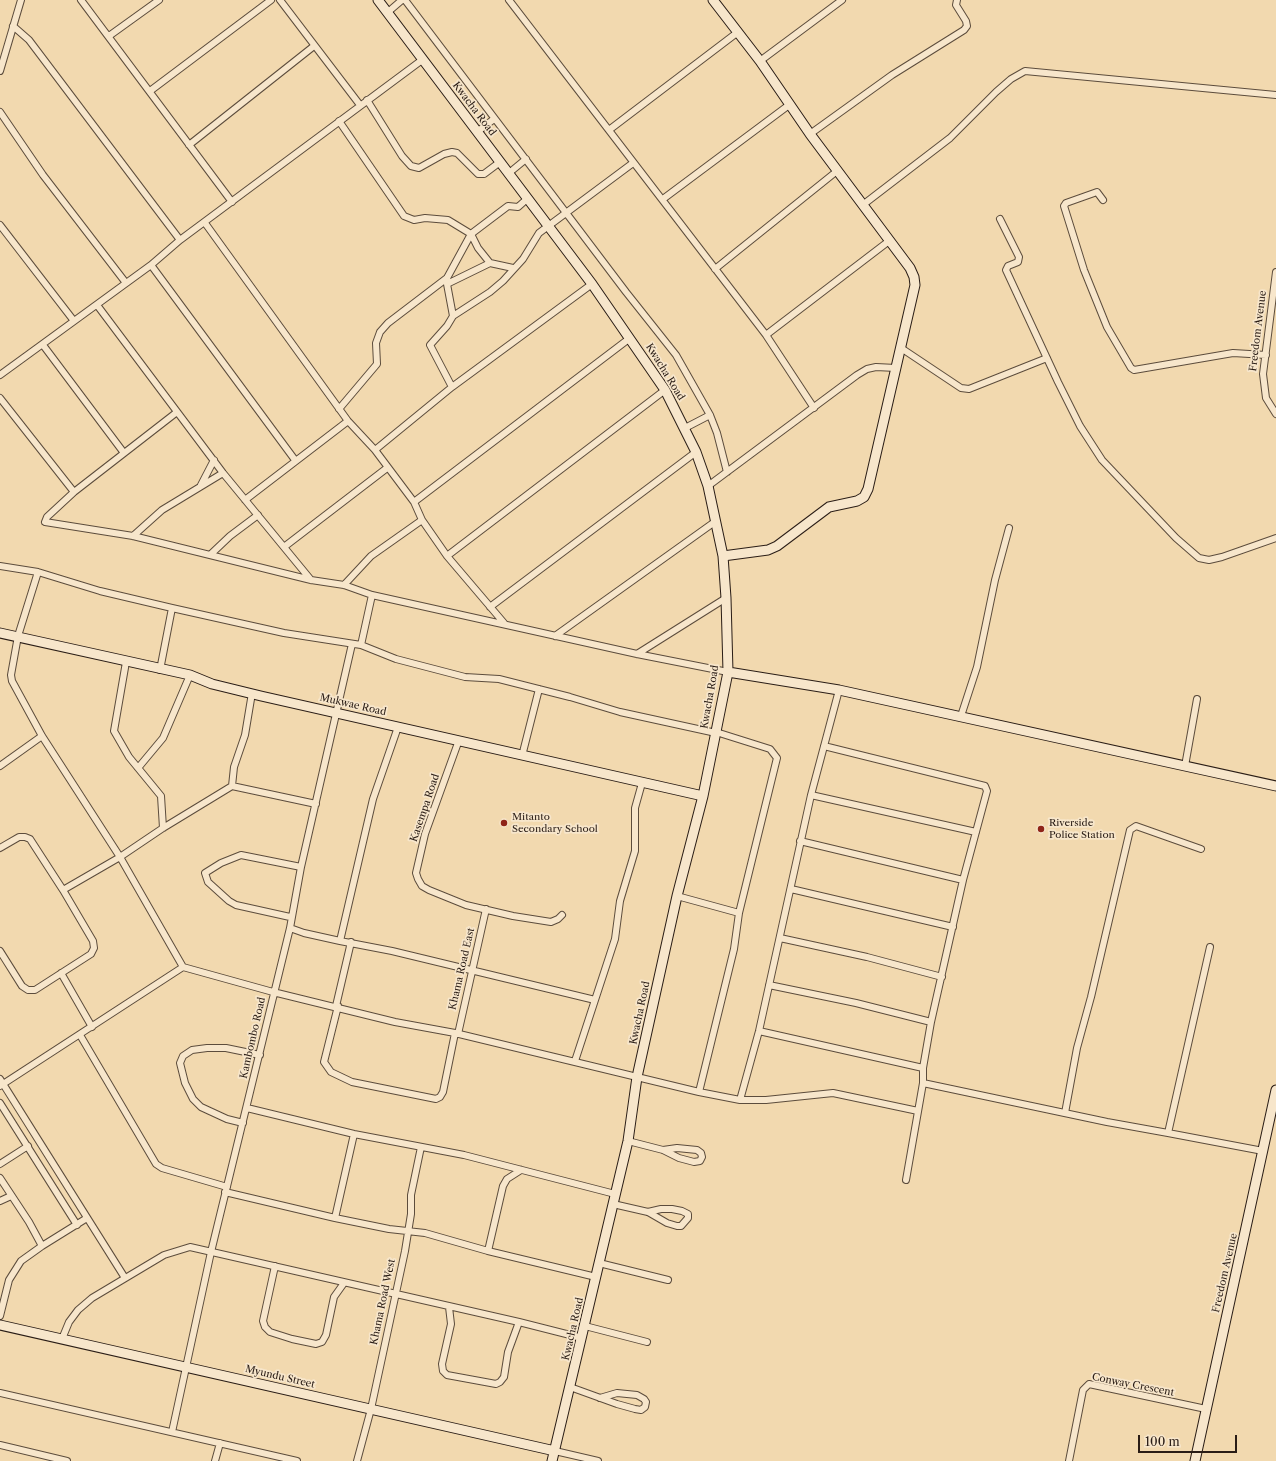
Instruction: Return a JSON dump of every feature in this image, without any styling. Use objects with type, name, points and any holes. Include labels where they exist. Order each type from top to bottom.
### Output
[{"type":"main road","name":"Kwacha Road","points":[[378,0],[592,284],[665,390],[696,452],[708,486],[723,556],[728,672],[702,796],[677,896],[637,1077],[628,1141],[552,1461]]},
{"type":"main road","points":[[713,0],[760,61],[789,106],[864,204],[889,241],[910,268],[914,277],[915,285],[868,490],[864,496],[857,501],[829,507],[777,546],[768,550],[723,556]]},
{"type":"main road","name":"Mukwae Road","points":[[0,633],[160,670],[190,675],[212,684],[702,796]]},
{"type":"main road","points":[[728,672],[839,690],[1276,786]]},
{"type":"main road","name":"Freedom Avenue","points":[[1195,1461],[1276,1090]]},
{"type":"main road","name":"Myundu Street","points":[[0,1325],[555,1451]]},
{"type":"street","points":[[0,71],[21,0]]},
{"type":"street","points":[[80,0],[109,36],[232,202]]},
{"type":"street","points":[[109,36],[159,0]]},
{"type":"street","points":[[150,91],[271,0]]},
{"type":"street","points":[[280,0],[360,105]]},
{"type":"street","points":[[388,12],[402,0]]},
{"type":"street","points":[[405,0],[626,292],[676,355],[710,415],[717,433],[727,472]]},
{"type":"street","points":[[509,0],[766,335],[814,408]]},
{"type":"street","points":[[760,61],[842,0]]},
{"type":"street","points":[[810,134],[892,74],[964,30],[967,26],[966,21],[956,5],[957,0]]},
{"type":"street","points":[[13,26],[29,40],[180,240]]},
{"type":"street","points":[[609,130],[738,32]]},
{"type":"street","points":[[189,145],[314,46]]},
{"type":"street","points":[[0,375],[151,265],[180,240],[205,223],[360,105],[422,60]]},
{"type":"street","points":[[864,204],[950,138],[996,92],[1011,79],[1026,71],[1276,95]]},
{"type":"street","points":[[367,100],[402,156],[412,166],[419,168],[444,154],[452,152],[457,153],[478,174],[484,174],[500,162]]},
{"type":"street","points":[[663,199],[789,106]]},
{"type":"street","points":[[0,112],[43,175],[126,283]]},
{"type":"street","points":[[477,132],[494,119]]},
{"type":"street","points":[[339,121],[404,216],[414,220],[425,218],[448,220],[471,234],[478,248],[490,262],[513,268]]},
{"type":"street","points":[[508,173],[526,159]]},
{"type":"street","points":[[452,387],[430,344],[447,326],[453,316],[490,292],[503,281],[513,268],[523,259],[537,235],[547,226],[567,213],[633,163]]},
{"type":"street","points":[[715,269],[838,171]]},
{"type":"street","points":[[1103,200],[1097,192],[1066,203],[1064,206],[1084,270],[1095,298],[1107,327],[1131,368],[1134,370],[1233,353],[1266,355]]},
{"type":"street","points":[[453,316],[447,284],[471,234],[508,206],[518,207],[528,198]]},
{"type":"street","points":[[1000,219],[1019,257],[1018,262],[1008,266],[1006,270],[1080,426],[1102,460],[1190,551],[1199,558],[1215,559],[1276,538]]},
{"type":"street","points":[[205,223],[339,409],[375,450],[387,468],[414,502],[422,520],[447,556],[504,623]]},
{"type":"street","points":[[0,225],[74,321]]},
{"type":"street","points":[[766,335],[889,241]]},
{"type":"street","points":[[339,409],[377,364],[376,343],[380,332],[388,323],[448,280],[490,262]]},
{"type":"street","points":[[151,265],[295,460]]},
{"type":"street","name":"Freedom Avenue","points":[[1276,272],[1263,374],[1266,398],[1276,414]]},
{"type":"street","points":[[375,450],[452,387],[592,284]]},
{"type":"street","points":[[97,305],[223,472],[311,580]]},
{"type":"street","points":[[414,502],[630,338]]},
{"type":"street","points":[[43,345],[124,453]]},
{"type":"street","points":[[901,348],[958,386],[970,389],[1047,358]]},
{"type":"street","points":[[708,486],[814,408],[857,374],[867,369],[876,367],[896,368]]},
{"type":"street","points":[[447,556],[665,390]]},
{"type":"street","points":[[0,398],[74,492]]},
{"type":"street","points":[[177,412],[74,492],[47,517],[45,522],[133,536],[311,580],[344,585],[372,595],[504,623],[636,654],[728,672]]},
{"type":"street","points":[[685,428],[710,415]]},
{"type":"street","points":[[245,500],[348,420]]},
{"type":"street","points":[[490,607],[696,452]]},
{"type":"street","points":[[200,487],[214,460]]},
{"type":"street","points":[[284,547],[387,468]]},
{"type":"street","points":[[133,536],[162,510],[223,472]]},
{"type":"street","points":[[210,555],[230,536],[258,515]]},
{"type":"street","points":[[344,585],[371,556],[422,520]]},
{"type":"street","points":[[555,636],[716,521]]},
{"type":"street","points":[[961,716],[977,667],[995,580],[1009,528]]},
{"type":"street","points":[[0,566],[38,572],[100,591],[284,633],[361,645],[396,659],[443,672],[465,677],[499,679],[620,712],[716,732],[770,749],[777,758],[739,913],[734,949],[699,1092]]},
{"type":"street","points":[[38,572],[18,636],[11,675],[12,680],[42,736],[120,857],[184,967],[273,992],[337,1006],[395,1022],[456,1033],[699,1092],[740,1100],[766,1100],[832,1093],[918,1111]]},
{"type":"street","points":[[361,645],[372,595]]},
{"type":"street","points":[[636,654],[726,598]]},
{"type":"street","points":[[160,670],[172,608]]},
{"type":"street","name":"Kambombo Road","points":[[172,1432],[185,1366],[211,1252],[260,1055],[273,992],[290,928],[290,917],[352,644]]},
{"type":"street","points":[[126,662],[114,731],[129,757],[161,796],[163,828]]},
{"type":"street","points":[[138,768],[163,738],[190,675]]},
{"type":"street","points":[[522,756],[539,689]]},
{"type":"street","points":[[740,1100],[759,1031],[811,795],[839,690]]},
{"type":"street","points":[[232,786],[234,767],[245,735],[252,693]]},
{"type":"street","points":[[1185,766],[1197,699]]},
{"type":"street","points":[[340,941],[373,799],[398,727]]},
{"type":"street","points":[[0,766],[42,736]]},
{"type":"street","name":"Kasempa Road","points":[[459,740],[425,834],[416,873],[422,886],[466,905],[529,919],[551,922],[558,919],[562,915]]},
{"type":"street","points":[[824,746],[985,786],[987,791],[963,880],[931,1022],[923,1068],[924,1083],[906,1180]]},
{"type":"street","points":[[575,1061],[615,939],[620,901],[635,851],[635,808],[642,783]]},
{"type":"street","points":[[63,890],[120,857],[163,828],[232,786],[316,804]]},
{"type":"street","points":[[811,795],[976,832]]},
{"type":"street","points":[[1065,1113],[1077,1048],[1091,997],[1130,830],[1136,826],[1201,849]]},
{"type":"street","points":[[0,848],[19,837],[25,837],[30,840],[63,890],[93,941],[94,948],[91,954],[35,990],[28,990],[22,986],[0,951]]},
{"type":"street","points":[[800,842],[963,880]]},
{"type":"street","points":[[290,917],[236,905],[229,901],[208,882],[204,874],[221,863],[241,855],[301,867]]},
{"type":"street","points":[[791,889],[953,927]]},
{"type":"street","points":[[677,896],[739,913]]},
{"type":"street","name":"Khama Road East","points":[[337,1006],[324,1062],[331,1072],[352,1082],[436,1099],[440,1097],[443,1092],[486,909]]},
{"type":"street","points":[[290,928],[304,933],[351,942],[471,971],[565,991],[595,1000]]},
{"type":"street","points":[[780,938],[867,957],[942,976]]},
{"type":"street","points":[[337,1006],[351,942]]},
{"type":"street","points":[[1168,1133],[1210,947]]},
{"type":"street","points":[[126,1278],[1,1083],[80,1035],[184,967]]},
{"type":"street","points":[[60,973],[92,1027]]},
{"type":"street","points":[[769,985],[856,1003],[931,1022]]},
{"type":"street","points":[[759,1031],[923,1068]]},
{"type":"street","points":[[80,1035],[156,1164],[162,1168],[226,1190],[335,1218],[425,1233],[488,1251],[596,1278]]},
{"type":"street","points":[[243,1123],[227,1119],[201,1107],[193,1099],[185,1083],[180,1063],[183,1056],[192,1050],[207,1048],[226,1048],[260,1055]]},
{"type":"street","points":[[924,1083],[1065,1113],[1263,1151]]},
{"type":"street","points":[[0,1103],[77,1225]]},
{"type":"street","points":[[247,1108],[354,1134],[464,1155],[520,1170],[614,1199],[648,1212],[661,1220],[677,1226],[682,1226],[688,1218],[688,1214],[672,1209],[661,1209],[648,1212]]},
{"type":"street","points":[[11,1120],[21,1114]]},
{"type":"street","points":[[335,1218],[354,1134]]},
{"type":"street","points":[[628,1141],[663,1150],[679,1158],[694,1162],[700,1161],[702,1157],[701,1153],[697,1150],[677,1148],[663,1150]]},
{"type":"street","points":[[0,1164],[28,1146]]},
{"type":"street","name":"Khama Road West","points":[[357,1461],[371,1409],[394,1294],[405,1251],[411,1214],[411,1195],[421,1147]]},
{"type":"street","points":[[488,1251],[503,1186],[506,1179],[520,1170]]},
{"type":"street","points":[[0,1178],[42,1246]]},
{"type":"street","points":[[0,1201],[12,1196]]},
{"type":"street","points":[[0,1316],[10,1280],[15,1269],[22,1261],[42,1246],[87,1218]]},
{"type":"street","points":[[62,1339],[69,1322],[78,1310],[92,1298],[164,1255],[190,1247],[519,1322],[582,1338]]},
{"type":"street","points":[[599,1264],[668,1280]]},
{"type":"street","points":[[275,1266],[263,1321],[265,1327],[270,1332],[292,1339],[316,1344],[322,1342],[326,1335],[334,1297],[344,1283]]},
{"type":"street","points":[[449,1306],[451,1324],[442,1364],[443,1371],[447,1374],[496,1384],[500,1382],[504,1377],[508,1352],[519,1322]]},
{"type":"street","points":[[585,1326],[647,1342]]},
{"type":"street","name":"Conway Crescent","points":[[1069,1461],[1083,1390],[1089,1384],[1206,1409]]},
{"type":"street","points":[[570,1388],[600,1398],[641,1410],[645,1407],[646,1402],[637,1395],[618,1393],[600,1398]]},
{"type":"street","points":[[0,1393],[297,1461]]},
{"type":"street","points":[[215,1461],[220,1443]]},
{"type":"street","points":[[0,1445],[67,1461]]},
{"type":"street","points":[[555,1451],[598,1461]]},
{"type":"place","name":"Mitanto Secondary School","points":[[504,823]]},
{"type":"place","name":"Riverside Police Station","points":[[1041,829]]}]
